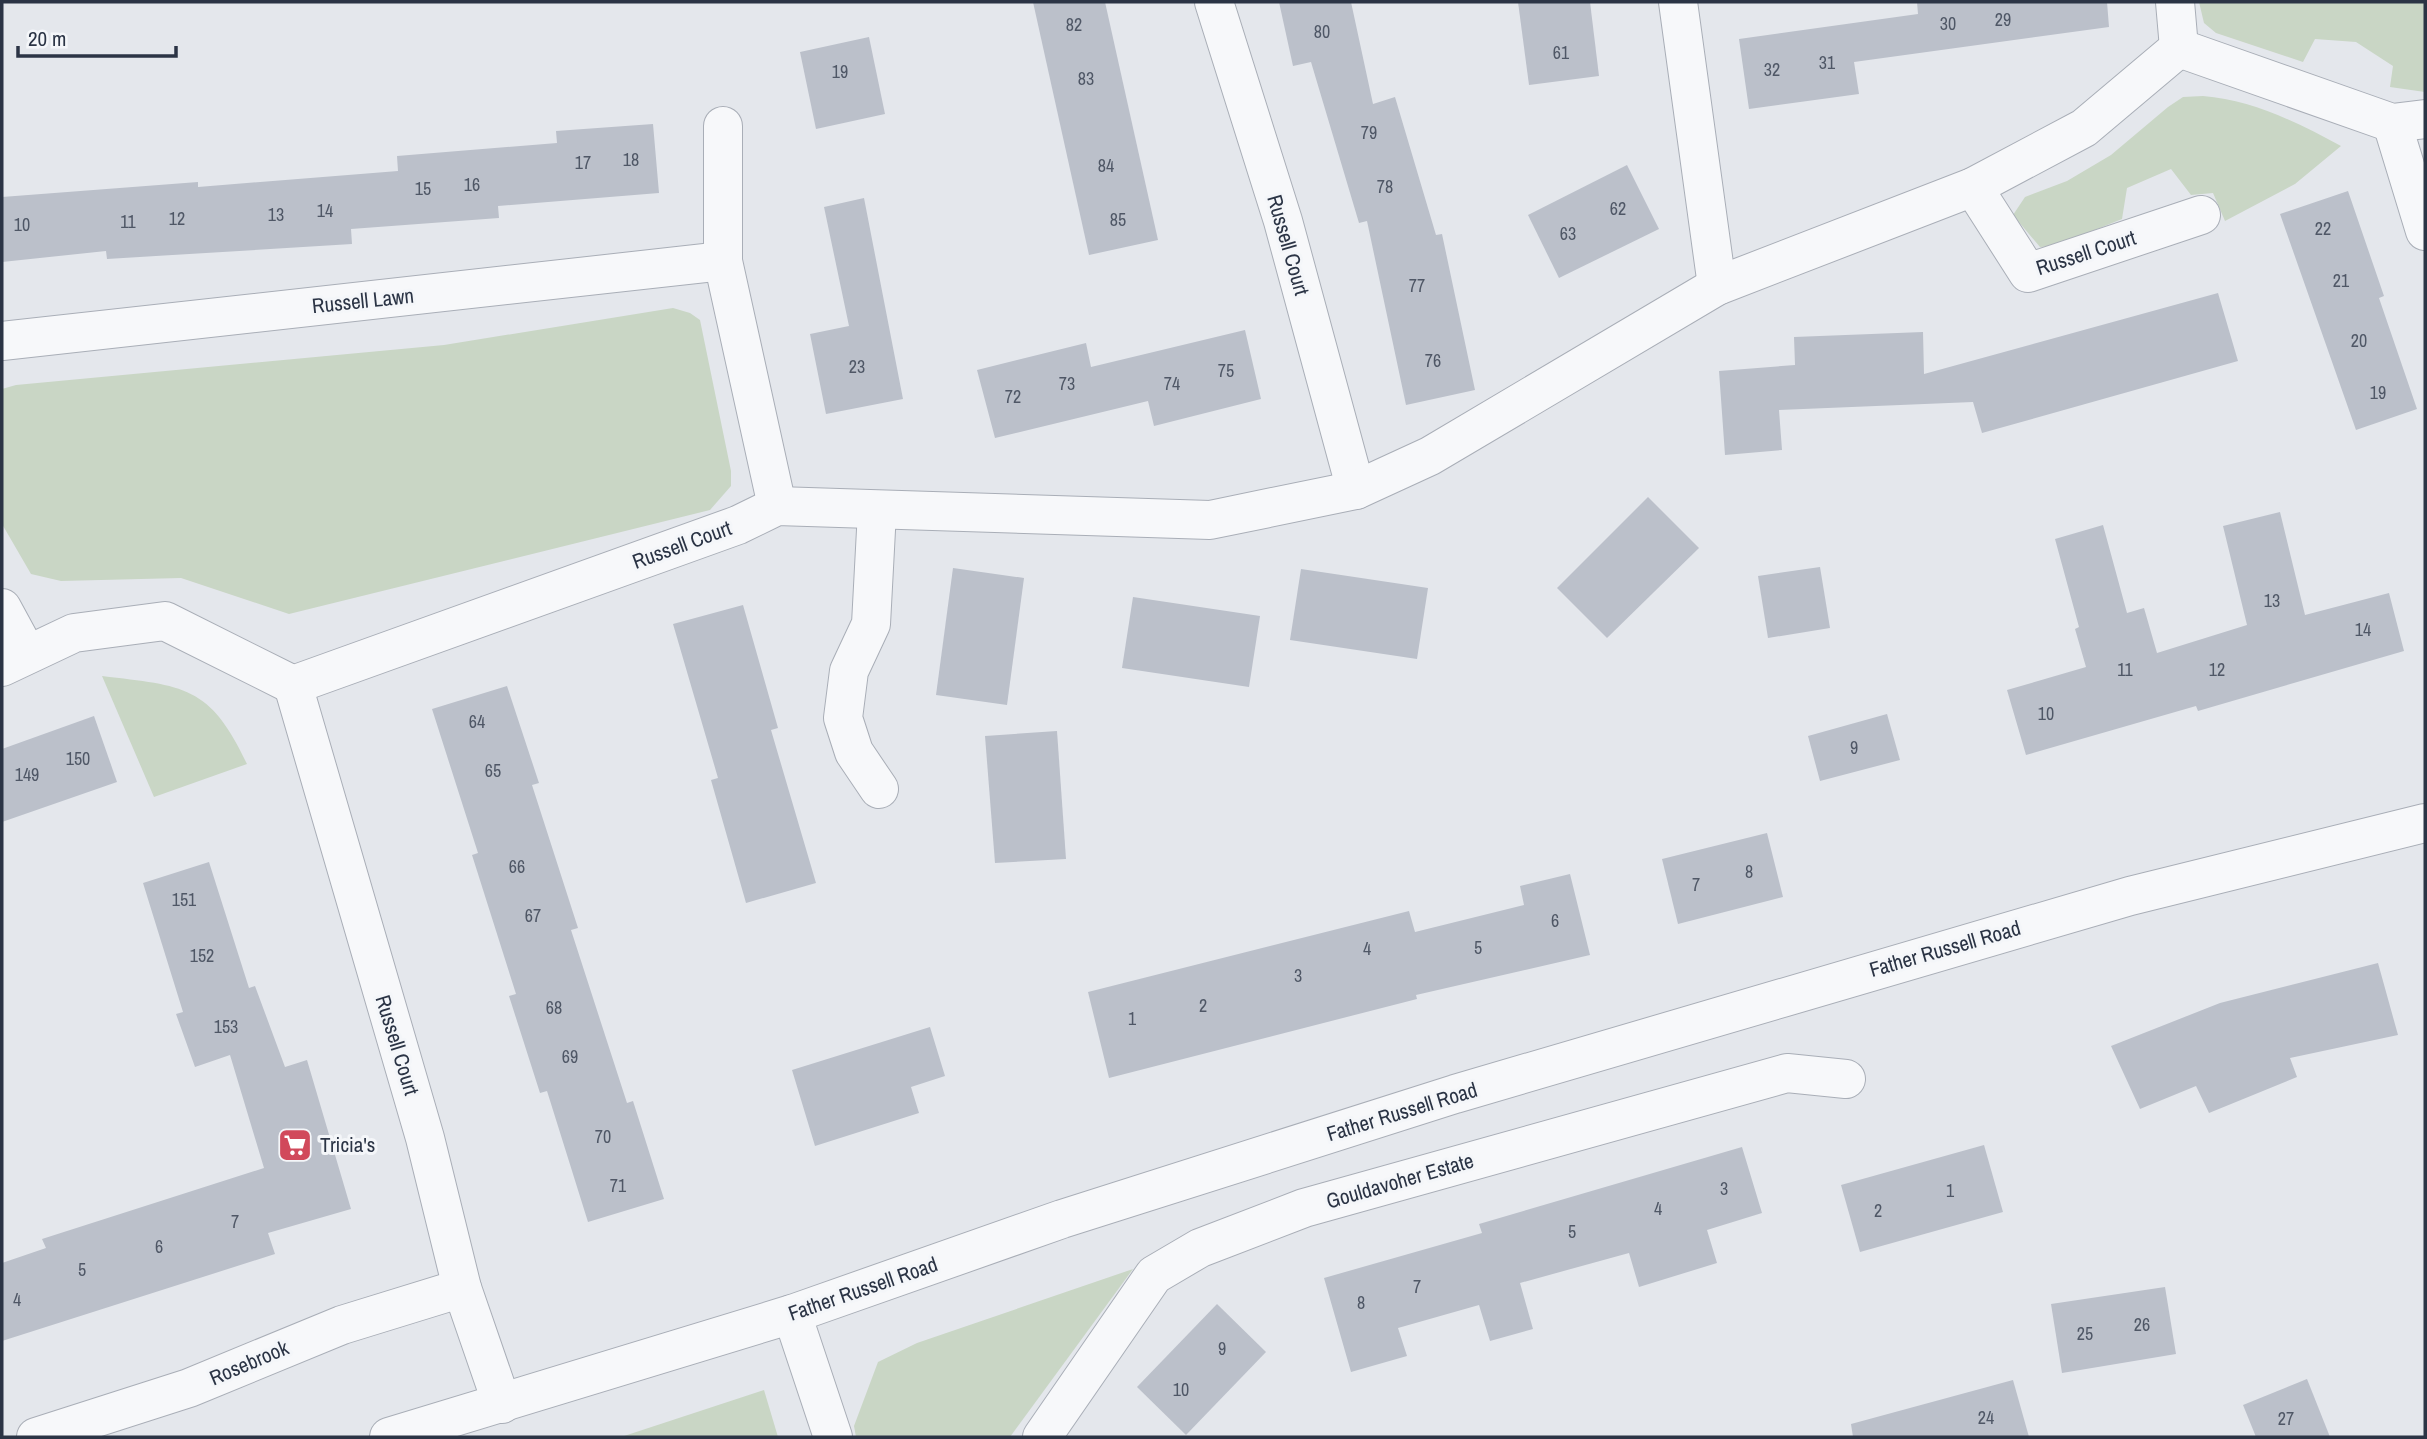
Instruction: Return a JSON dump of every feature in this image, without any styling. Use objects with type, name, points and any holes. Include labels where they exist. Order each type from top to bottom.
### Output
[{"type":"street","name":"Russell Court","points":[[1214,2],[1283,221],[1356,489]]},
{"type":"street","points":[[1678,2],[1717,286]]},
{"type":"street","points":[[2175,2],[2179,48],[2409,121],[2425,231]]},
{"type":"street","name":"Russell Court","points":[[502,1404],[462,1288],[425,1138],[293,685],[738,525],[777,506],[1210,520],[1356,489],[1430,456],[1717,286],[1973,187],[2084,128],[2179,48]]},
{"type":"street","points":[[723,126],[723,261],[777,506]]},
{"type":"street","name":"Russell Court","points":[[1973,187],[2028,273],[2201,215]]},
{"type":"street","name":"Russell Lawn","points":[[2,341],[723,261]]},
{"type":"street","points":[[877,510],[871,624],[849,671],[843,718],[855,752],[880,789]]},
{"type":"street","points":[[2,608],[14,661],[74,633],[165,621],[293,685]]},
{"type":"street","name":"Father Russell Road","points":[[389,1437],[792,1314],[1062,1219],[1468,1090],[2130,896],[2425,823]]},
{"type":"street","name":"Gouldavoher Estate","points":[[1042,1437],[1154,1275],[1199,1248],[1304,1208],[1787,1073],[1846,1080]]},
{"type":"street","name":"Rosebrook","points":[[36,1437],[189,1388],[342,1325],[462,1288]]},
{"type":"street","points":[[792,1314],[833,1437]]},
{"type":"green space","points":[[2199,2],[2425,2],[2425,92],[2390,87],[2393,66],[2356,42],[2315,39],[2303,62],[2216,33],[2204,23]]},
{"type":"green space","points":[[2203,96],[2257,107],[2341,146],[2295,184],[2225,221],[2213,193],[2191,195],[2171,169],[2127,188],[2122,219],[2055,246],[2040,247],[2013,215],[2025,197],[2067,181],[2111,155],[2183,97]]},
{"type":"green space","points":[[673,308],[690,313],[700,320],[731,471],[731,486],[710,510],[289,614],[181,578],[61,581],[31,574],[2,524],[2,389],[16,385],[444,345]]},
{"type":"green space","points":[[102,676],[174,687],[191,694],[220,718],[247,764],[154,797]]},
{"type":"green space","points":[[1133,1269],[1010,1437],[856,1437],[854,1426],[878,1362],[917,1343]]},
{"type":"green space","points":[[764,1390],[778,1437],[621,1437]]},
{"type":"building","points":[[1033,2],[1105,2],[1158,240],[1089,255]]},
{"type":"building","points":[[1279,2],[1351,2],[1373,104],[1395,97],[1436,235],[1442,234],[1475,390],[1406,405],[1367,221],[1359,223],[1311,62],[1293,66]]},
{"type":"building","points":[[1518,2],[1590,2],[1599,76],[1529,85]]},
{"type":"building","points":[[1917,2],[2107,2],[2109,27],[1854,62],[1859,94],[1749,109],[1739,39],[1918,14]]},
{"type":"building","points":[[869,37],[885,114],[816,129],[800,52]]},
{"type":"building","points":[[653,124],[659,193],[498,206],[499,218],[351,229],[352,244],[107,259],[106,251],[2,262],[2,197],[198,182],[198,187],[398,171],[397,156],[557,143],[556,131]]},
{"type":"building","points":[[1627,165],[1659,229],[1559,278],[1528,215]]},
{"type":"building","points":[[2348,191],[2384,296],[2379,298],[2417,409],[2356,430],[2280,214]]},
{"type":"building","points":[[864,198],[903,399],[826,414],[810,334],[849,326],[824,207]]},
{"type":"building","points":[[2218,293],[2238,361],[1982,433],[1973,402],[1779,410],[1782,450],[1725,455],[1719,371],[1795,365],[1794,337],[1923,332],[1924,374]]},
{"type":"building","points":[[1245,330],[1261,399],[1154,426],[1148,401],[995,438],[977,370],[1086,343],[1091,367]]},
{"type":"building","points":[[1648,497],[1699,548],[1607,638],[1557,588]]},
{"type":"building","points":[[2280,512],[2305,615],[2389,593],[2404,651],[2198,711],[2196,706],[2026,755],[2007,690],[2086,667],[2075,629],[2079,627],[2055,539],[2103,525],[2127,613],[2144,608],[2157,653],[2247,625],[2223,526]]},
{"type":"building","points":[[1820,567],[1830,628],[1768,638],[1758,576]]},
{"type":"building","points":[[953,568],[1024,578],[1007,705],[936,695]]},
{"type":"building","points":[[1301,569],[1428,588],[1417,659],[1290,640]]},
{"type":"building","points":[[1133,597],[1260,616],[1249,687],[1122,668]]},
{"type":"building","points":[[743,605],[778,728],[771,730],[816,883],[746,903],[711,780],[718,778],[673,624]]},
{"type":"building","points":[[507,686],[539,783],[532,785],[578,928],[571,930],[627,1103],[633,1101],[664,1199],[588,1222],[547,1091],[540,1093],[509,996],[516,994],[472,855],[478,853],[432,709]]},
{"type":"building","points":[[1887,714],[1900,760],[1820,781],[1808,736]]},
{"type":"building","points":[[94,716],[117,782],[2,822],[2,749]]},
{"type":"building","points":[[1057,731],[1066,859],[995,863],[985,736]]},
{"type":"building","points":[[1767,833],[1783,897],[1678,924],[1662,859]]},
{"type":"building","points":[[209,862],[249,988],[255,986],[285,1067],[307,1060],[351,1209],[268,1233],[275,1254],[2,1341],[2,1263],[46,1248],[42,1239],[264,1168],[230,1055],[195,1067],[176,1014],[183,1012],[143,883]]},
{"type":"building","points":[[1570,874],[1590,955],[1416,995],[1417,999],[1109,1078],[1088,992],[1409,911],[1415,932],[1524,905],[1520,886]]},
{"type":"building","points":[[2378,963],[2398,1035],[2290,1058],[2297,1077],[2209,1113],[2196,1086],[2140,1109],[2111,1046],[2220,1003]]},
{"type":"building","points":[[930,1027],[945,1076],[911,1087],[919,1113],[815,1146],[792,1070]]},
{"type":"building","points":[[1984,1145],[2003,1212],[1860,1252],[1841,1185]]},
{"type":"building","points":[[1742,1147],[1762,1213],[1707,1230],[1717,1263],[1639,1287],[1629,1253],[1520,1283],[1533,1329],[1490,1341],[1479,1305],[1398,1328],[1407,1356],[1351,1372],[1324,1278],[1482,1233],[1479,1224]]},
{"type":"building","points":[[2165,1287],[2176,1354],[2062,1373],[2051,1304]]},
{"type":"building","points":[[1217,1304],[1266,1352],[1186,1435],[1137,1387]]},
{"type":"building","points":[[2307,1379],[2330,1437],[2256,1437],[2243,1405]]},
{"type":"building","points":[[2013,1380],[2029,1437],[1853,1437],[1851,1424]]},
{"type":"place","name":"Tricia's","points":[[295,1145]]}]
